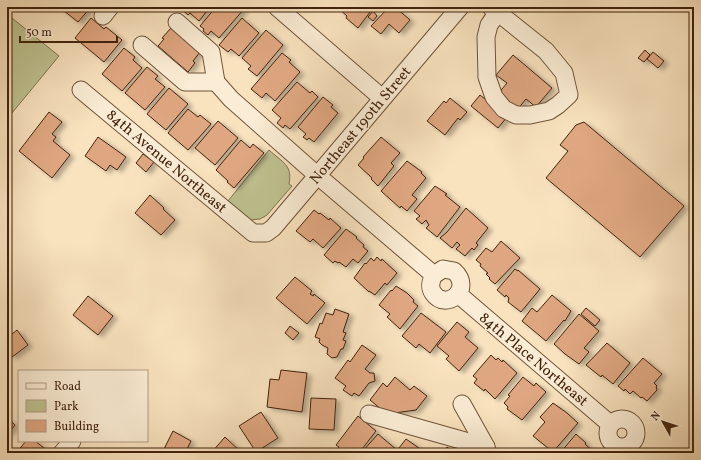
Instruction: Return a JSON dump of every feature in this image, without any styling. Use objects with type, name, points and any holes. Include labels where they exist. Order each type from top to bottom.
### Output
[{"type":"street","points":[[277,7],[382,98]]},
{"type":"street","name":"Northeast 190th Street","points":[[253,233],[266,232],[274,228],[460,7]]},
{"type":"street","points":[[494,10],[546,51],[564,73],[568,94],[558,105],[549,111],[530,115],[516,115],[504,109],[494,97],[486,77],[486,37],[494,10]]},
{"type":"street","points":[[142,44],[186,82],[216,82],[211,52],[177,22]]},
{"type":"street","name":"84th Place Northeast","points":[[216,82],[231,99],[434,275],[431,284],[432,290],[438,298],[449,300],[458,294],[610,424]]},
{"type":"street","name":"84th Avenue Northeast","points":[[81,90],[253,233]]},
{"type":"street","points":[[462,404],[487,450]]},
{"type":"street","points":[[370,414],[487,450]]},
{"type":"street","points":[[62,453],[71,442]]},
{"type":"green space","points":[[7,14],[59,56],[7,119]]},
{"type":"green space","points":[[269,150],[288,168],[290,178],[289,184],[292,186],[267,215],[260,219],[250,220],[228,201]]},
{"type":"building","points":[[59,7],[91,7],[78,22]]},
{"type":"building","points":[[179,7],[210,7],[199,21],[190,13],[188,15]]},
{"type":"building","points":[[216,7],[241,7],[244,9],[219,38],[211,31],[208,35],[200,26]]},
{"type":"building","points":[[340,7],[363,7],[370,12],[358,28],[346,18],[347,16],[339,9]]},
{"type":"building","points":[[389,7],[395,7],[410,20],[399,33],[389,24],[381,34],[371,26]]},
{"type":"building","points":[[373,11],[377,16],[373,21],[368,17]]},
{"type":"building","points":[[91,18],[104,29],[106,27],[122,40],[104,62],[75,38]]},
{"type":"building","points":[[242,18],[259,33],[239,56],[231,49],[228,52],[219,45]]},
{"type":"building","points":[[171,28],[200,52],[193,61],[195,63],[188,72],[158,46],[164,39],[162,38]]},
{"type":"building","points":[[266,30],[283,45],[257,76],[248,69],[251,66],[242,58]]},
{"type":"building","points":[[124,48],[135,57],[133,60],[142,68],[122,91],[102,74]]},
{"type":"building","points":[[645,50],[650,55],[644,62],[638,58]]},
{"type":"building","points":[[653,52],[664,61],[658,68],[647,59]]},
{"type":"building","points":[[282,53],[291,60],[289,62],[300,72],[275,101],[266,93],[262,98],[251,89]]},
{"type":"building","points":[[513,55],[552,88],[536,107],[526,99],[516,111],[497,95],[507,83],[496,75]]},
{"type":"building","points":[[147,67],[158,76],[155,79],[165,87],[145,110],[125,93]]},
{"type":"building","points":[[297,82],[310,93],[312,91],[318,97],[290,129],[285,125],[283,128],[277,123],[281,118],[272,110]]},
{"type":"building","points":[[169,88],[188,104],[166,130],[147,114]]},
{"type":"building","points":[[480,95],[507,117],[498,128],[471,106]]},
{"type":"building","points":[[323,97],[333,105],[331,107],[338,113],[314,142],[309,138],[307,140],[303,137],[306,134],[298,127]]},
{"type":"building","points":[[450,98],[467,112],[460,120],[458,118],[445,135],[427,121],[444,101],[446,103]]},
{"type":"building","points":[[188,109],[198,117],[200,115],[211,124],[188,150],[168,133]]},
{"type":"building","points":[[49,112],[62,122],[52,134],[56,137],[53,141],[70,155],[52,178],[19,151]]},
{"type":"building","points":[[218,121],[238,138],[215,165],[195,148]]},
{"type":"building","points":[[584,122],[684,206],[640,257],[546,178],[568,151],[560,145],[576,125]]},
{"type":"building","points":[[98,137],[126,157],[117,170],[110,165],[106,171],[85,156]]},
{"type":"building","points":[[381,137],[400,153],[391,163],[394,166],[378,186],[358,165],[364,158],[363,157]]},
{"type":"building","points":[[241,140],[250,148],[253,144],[264,153],[234,188],[216,170]]},
{"type":"building","points":[[143,154],[154,162],[146,172],[136,163]]},
{"type":"building","points":[[407,161],[422,172],[421,173],[426,178],[412,195],[417,199],[407,211],[401,206],[400,208],[381,191]]},
{"type":"building","points":[[435,186],[447,194],[445,195],[460,207],[437,237],[426,228],[429,225],[426,220],[422,224],[416,219],[420,216],[414,211]]},
{"type":"building","points":[[150,195],[175,220],[161,235],[135,213]]},
{"type":"building","points":[[466,208],[488,228],[476,243],[478,245],[474,250],[472,248],[465,256],[456,249],[460,245],[457,242],[452,248],[440,238],[447,232]]},
{"type":"building","points":[[314,210],[329,220],[330,218],[341,228],[323,248],[313,239],[310,242],[296,231]]},
{"type":"building","points":[[346,229],[357,237],[356,238],[364,245],[363,247],[368,251],[358,263],[353,259],[346,267],[339,262],[338,263],[335,261],[333,263],[324,255]]},
{"type":"building","points":[[501,241],[520,258],[495,284],[489,279],[490,278],[486,274],[488,273],[476,260],[486,248],[492,252]]},
{"type":"building","points":[[377,257],[381,261],[382,259],[397,273],[387,285],[385,283],[375,295],[369,292],[354,278],[365,263],[366,264],[371,258],[374,261]]},
{"type":"building","points":[[515,269],[540,289],[521,312],[508,302],[509,298],[506,295],[505,297],[497,290]]},
{"type":"building","points":[[295,277],[312,291],[310,294],[313,296],[314,294],[325,303],[307,324],[276,298]]},
{"type":"building","points":[[396,286],[407,293],[414,300],[413,302],[418,306],[400,329],[387,317],[390,314],[379,305]]},
{"type":"building","points":[[552,295],[571,311],[565,321],[564,320],[546,341],[522,321],[532,308],[537,312]]},
{"type":"building","points":[[88,296],[113,316],[98,335],[73,315]]},
{"type":"building","points":[[586,308],[600,320],[595,326],[581,314]]},
{"type":"building","points":[[335,309],[349,314],[343,332],[346,333],[343,340],[346,341],[343,349],[341,349],[337,357],[332,358],[327,354],[328,348],[319,342],[320,339],[315,337],[320,323],[322,324],[326,313],[333,315]]},
{"type":"building","points":[[421,313],[446,332],[430,353],[419,344],[416,348],[402,336]]},
{"type":"building","points":[[579,314],[599,331],[584,348],[589,352],[579,364],[554,344]]},
{"type":"building","points":[[457,322],[469,332],[465,337],[478,348],[459,371],[446,359],[449,356],[437,346]]},
{"type":"building","points":[[290,326],[299,333],[293,340],[285,333]]},
{"type":"building","points":[[17,330],[28,345],[12,357],[7,351],[7,338]]},
{"type":"building","points":[[607,343],[630,363],[613,384],[586,365]]},
{"type":"building","points":[[362,345],[376,355],[365,369],[370,373],[374,373],[375,381],[369,383],[359,396],[354,393],[352,396],[343,390],[346,386],[335,378],[348,360],[350,362]]},
{"type":"building","points":[[491,355],[496,360],[498,358],[502,362],[503,360],[517,373],[495,399],[485,389],[484,391],[474,383],[477,379],[473,376]]},
{"type":"building","points":[[643,358],[662,374],[654,383],[657,386],[657,390],[647,401],[633,391],[630,394],[625,389],[624,391],[618,386]]},
{"type":"building","points":[[281,370],[307,373],[302,412],[267,407],[270,379],[279,380]]},
{"type":"building","points":[[395,377],[410,390],[414,386],[427,396],[416,410],[387,414],[370,400],[383,383],[387,387]]},
{"type":"building","points":[[523,377],[534,386],[536,383],[546,392],[522,420],[507,409],[508,407],[504,403],[510,396],[508,395]]},
{"type":"building","points":[[311,398],[336,399],[334,430],[309,429]]},
{"type":"building","points":[[553,403],[578,423],[553,452],[533,436],[545,422],[540,417]]},
{"type":"building","points":[[261,412],[278,438],[256,452],[239,426]]},
{"type":"building","points":[[358,416],[376,431],[359,453],[335,452],[339,447],[336,445]]},
{"type":"building","points":[[7,418],[15,425],[7,435]]},
{"type":"building","points":[[173,431],[191,441],[185,453],[162,453]]},
{"type":"building","points":[[378,434],[397,450],[395,453],[361,453]]},
{"type":"building","points":[[576,434],[586,443],[585,444],[595,453],[560,453]]},
{"type":"building","points":[[225,437],[242,453],[211,453]]},
{"type":"building","points":[[406,439],[419,448],[416,453],[395,453]]},
{"type":"building","points":[[25,442],[36,442],[44,448],[41,451],[44,453],[16,453]]},
{"type":"building","points":[[447,447],[455,453],[443,453]]}]
